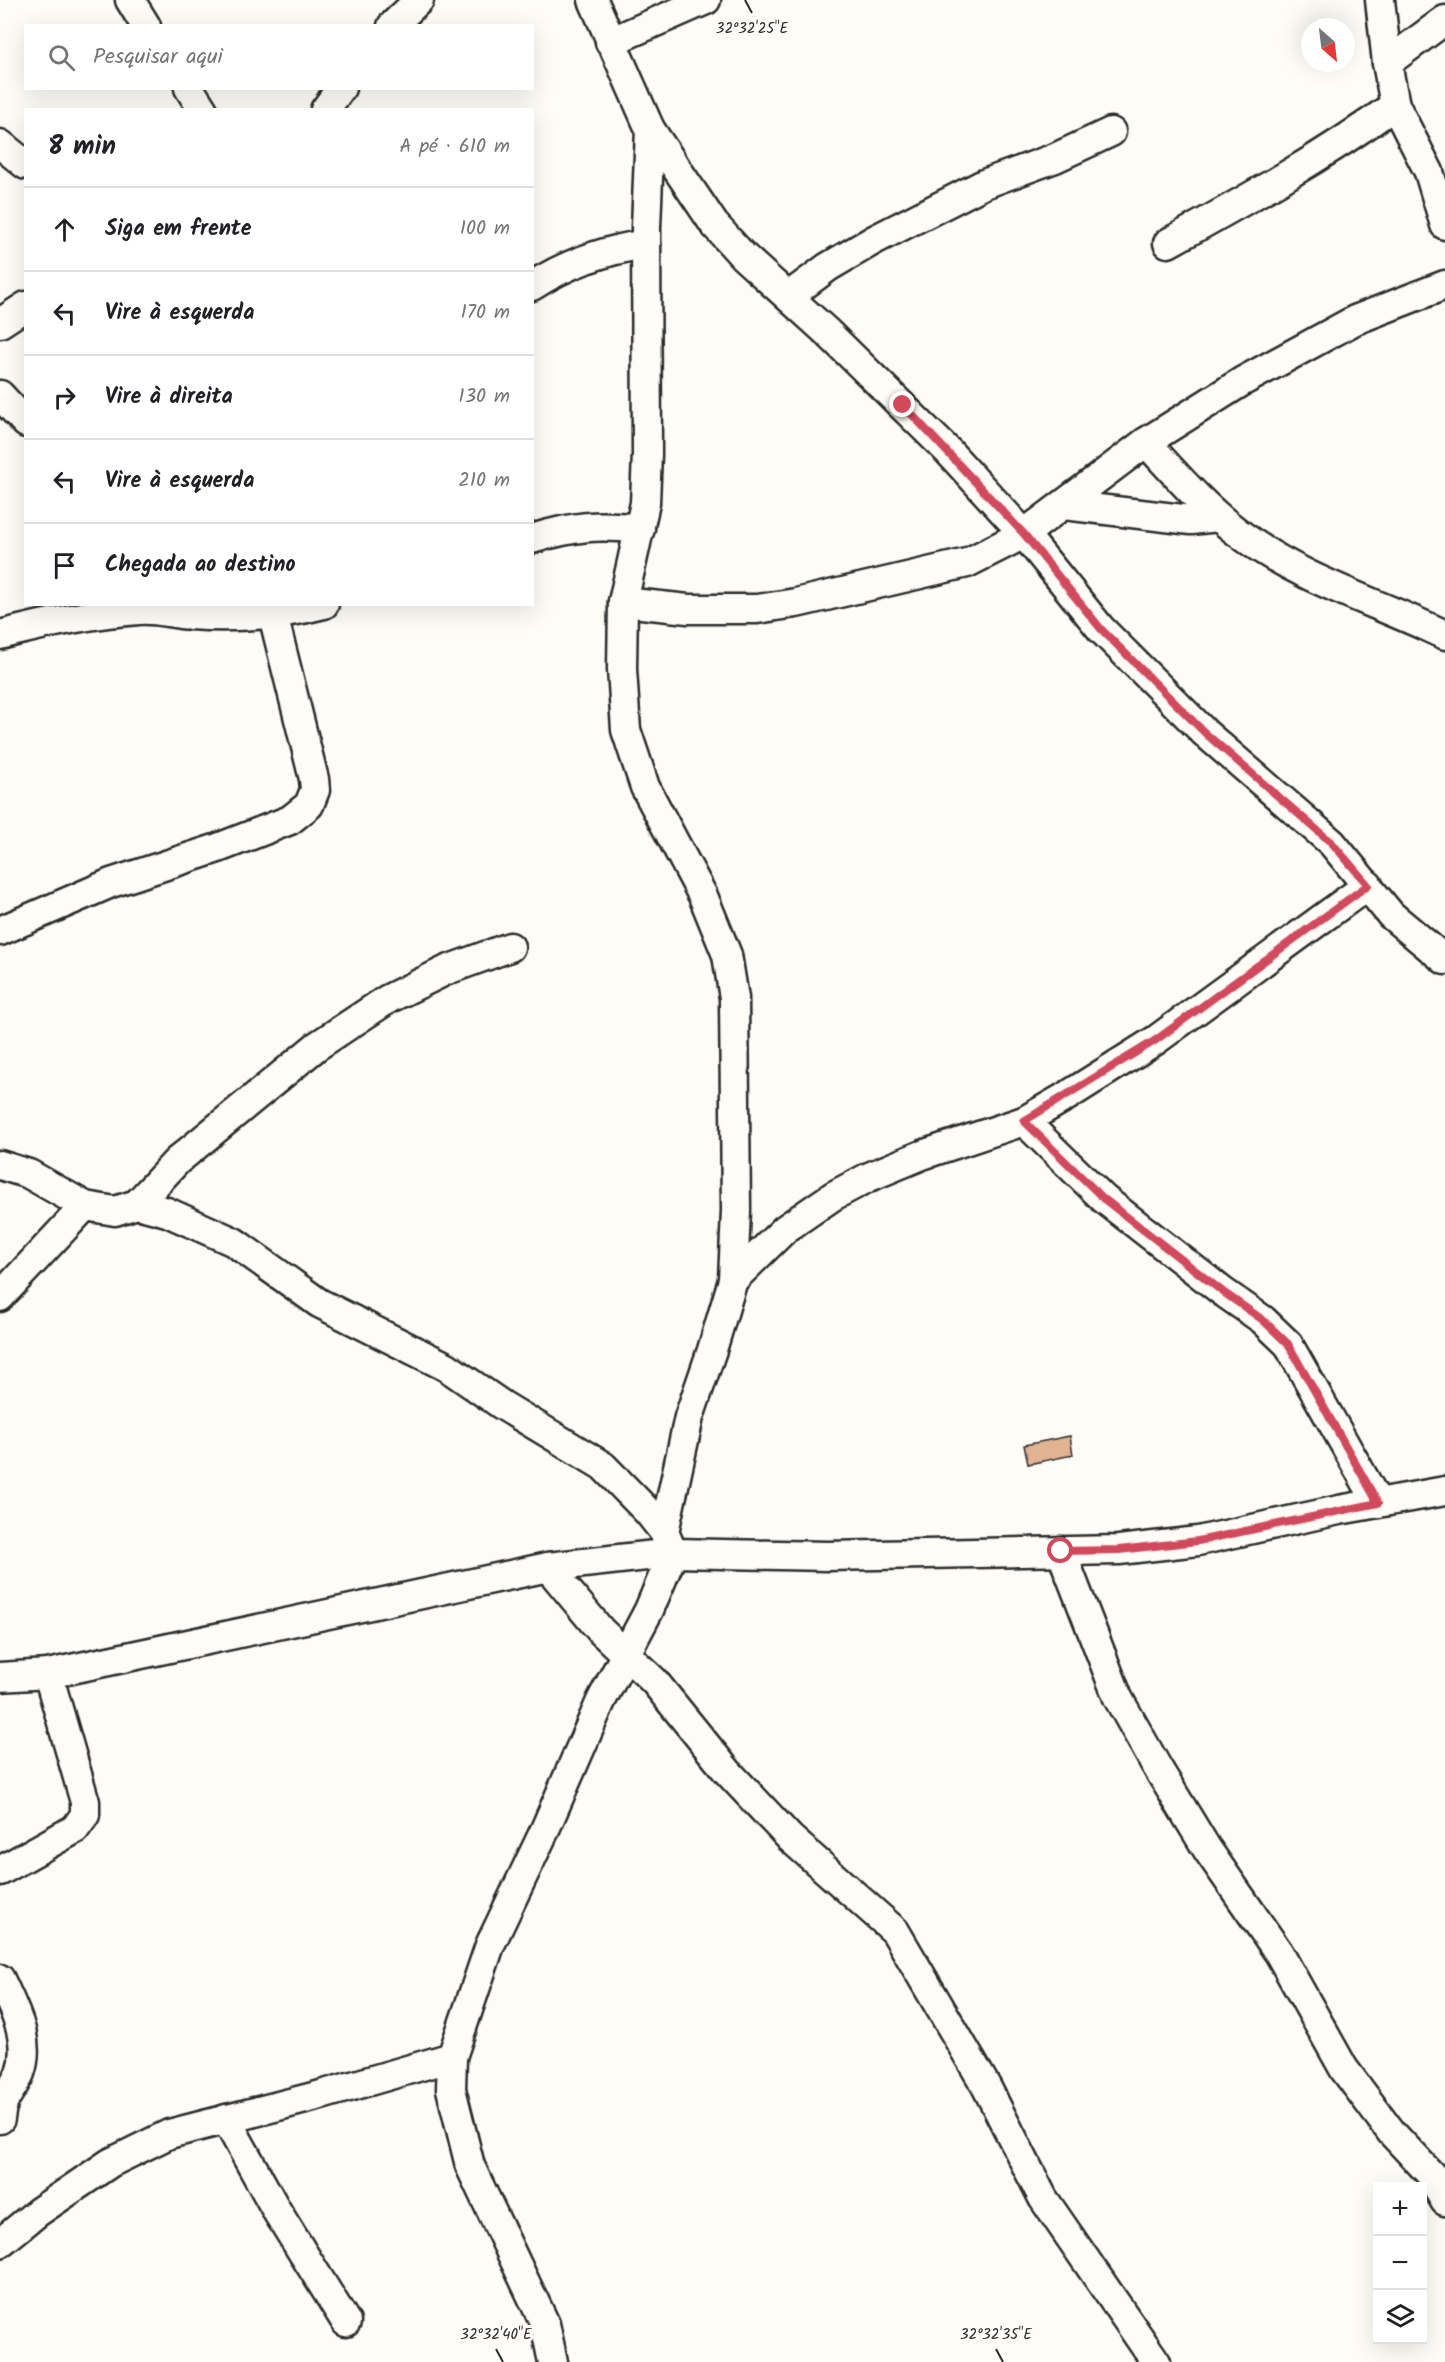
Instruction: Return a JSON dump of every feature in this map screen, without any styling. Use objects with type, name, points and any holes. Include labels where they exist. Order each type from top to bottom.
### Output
[{"type":"street","points":[[130,0],[145,24]]},
{"type":"street","points":[[394,24],[419,0]]},
{"type":"street","points":[[593,0],[650,129],[714,224],[743,256],[789,296],[903,405],[1024,534],[1101,629],[1205,733],[1332,843],[1391,915],[1445,960]]},
{"type":"street","points":[[610,42],[706,0]]},
{"type":"street","points":[[1380,0],[1387,63],[1395,105],[1430,172],[1445,225]]},
{"type":"street","points":[[1387,63],[1445,20]]},
{"type":"street","points":[[190,90],[202,108]]},
{"type":"street","points":[[327,108],[340,90]]},
{"type":"street","points":[[1168,243],[1277,183],[1350,137],[1395,105]]},
{"type":"street","points":[[553,2362],[545,2324],[470,2166],[451,2089],[452,2057],[490,1945],[625,1652],[649,1610],[669,1542],[688,1417],[712,1350],[733,1280],[736,1210],[734,998],[727,955],[703,896],[645,787],[626,730],[622,669],[623,602],[645,503],[647,454],[646,244],[650,129]]},
{"type":"street","points":[[789,296],[828,267],[874,240],[984,184],[1056,158],[1111,132]]},
{"type":"street","points":[[0,144],[24,163]]},
{"type":"street","points":[[534,285],[581,261],[617,248],[646,244]]},
{"type":"street","points":[[623,602],[723,610],[757,609],[796,603],[967,563],[1024,534],[1146,442],[1243,381],[1355,320],[1445,285]]},
{"type":"street","points":[[0,323],[24,307]]},
{"type":"street","points":[[0,395],[24,421]]},
{"type":"street","points":[[1146,442],[1218,517],[1245,539],[1299,570],[1445,635]]},
{"type":"street","points":[[1064,505],[1191,520],[1218,517]]},
{"type":"street","points":[[534,538],[562,529],[600,524],[640,530]]},
{"type":"street","points":[[0,635],[116,609],[141,609],[188,615],[273,615],[315,606]]},
{"type":"street","points":[[0,932],[111,883],[218,848],[290,820],[309,805],[315,790],[314,779],[273,615]]},
{"type":"street","points":[[733,1280],[782,1232],[833,1196],[869,1177],[922,1155],[1024,1121],[1156,1040],[1368,885]]},
{"type":"street","points":[[137,1204],[177,1161],[317,1046],[388,999],[447,970],[510,947]]},
{"type":"street","points":[[1024,1121],[1104,1199],[1223,1292],[1263,1320],[1288,1344],[1378,1503]]},
{"type":"street","points":[[0,1166],[29,1174],[85,1206],[115,1210],[137,1204],[167,1212],[234,1242],[319,1303],[447,1367],[502,1405],[603,1466],[649,1513],[669,1542]]},
{"type":"street","points":[[0,1297],[85,1206]]},
{"type":"street","points":[[736,1210],[751,1223],[782,1232]]},
{"type":"street","points":[[0,1677],[48,1674],[669,1542],[827,1556],[1119,1550],[1198,1541],[1378,1503],[1442,1493]]},
{"type":"street","points":[[1061,1551],[1118,1698],[1157,1767],[1207,1849],[1279,1953],[1344,2069],[1392,2133],[1442,2185]]},
{"type":"street","points":[[548,1567],[601,1631],[654,1682],[727,1771],[790,1838],[894,1931],[986,2086],[1043,2198],[1156,2362]]},
{"type":"street","points":[[0,1871],[75,1829],[85,1815],[85,1803],[48,1674]]},
{"type":"street","points":[[0,1979],[20,2024],[24,2054],[19,2074],[5,2094],[0,2119]]},
{"type":"street","points":[[0,2243],[38,2212],[110,2163],[169,2134],[321,2095],[452,2057]]},
{"type":"street","points":[[226,2119],[278,2213],[346,2322]]},
{"type":"building","points":[[1070,1436],[1073,1455],[1028,1464],[1024,1445]]},
{"type":"route","points":[[903,405],[1024,534],[1101,629],[1205,733],[1332,843],[1368,885],[1156,1040],[1024,1121],[1104,1199],[1223,1292],[1263,1320],[1288,1344],[1378,1503],[1339,1509],[1198,1541],[1119,1550],[1061,1551]]}]
